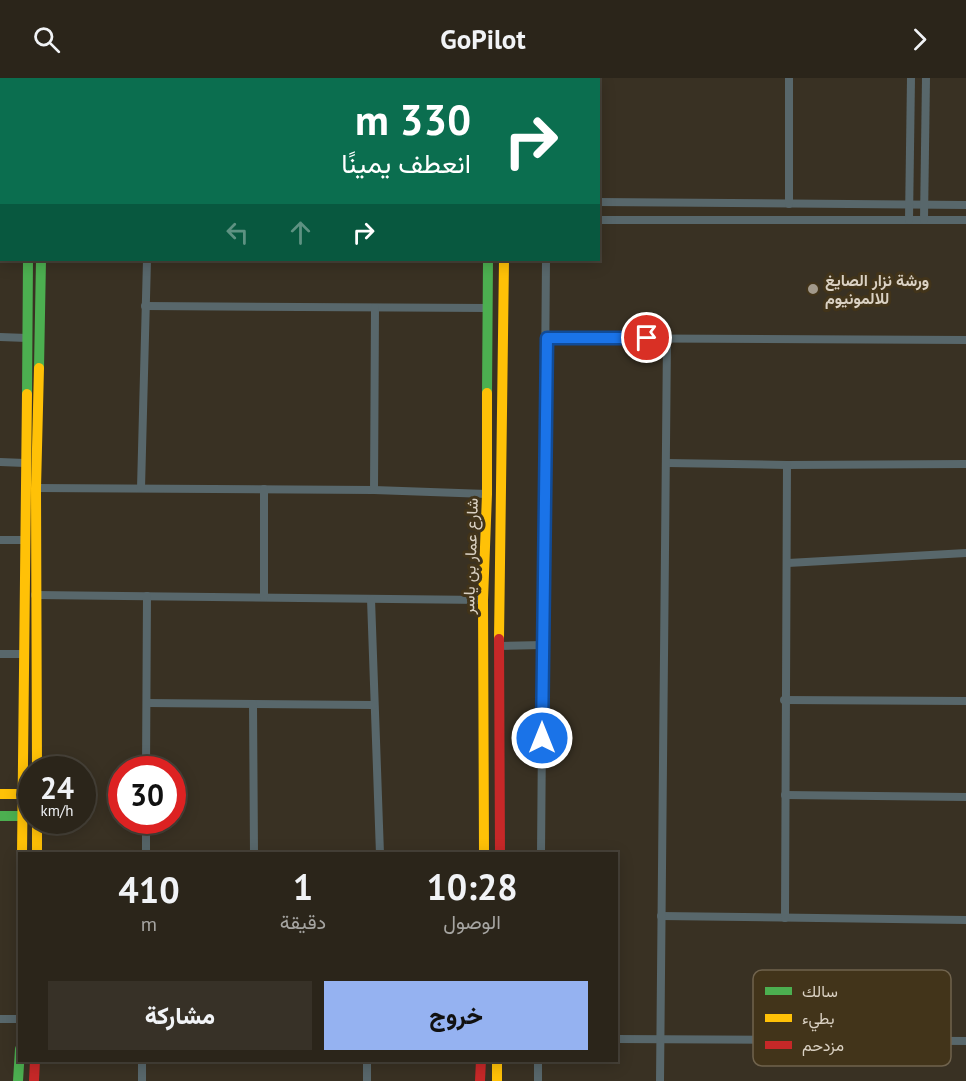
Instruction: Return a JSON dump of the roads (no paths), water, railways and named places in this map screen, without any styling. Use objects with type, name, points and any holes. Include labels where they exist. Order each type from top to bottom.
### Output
[{"type":"street","points":[[789,78],[789,204]]},
{"type":"street","points":[[909,220],[911,78]]},
{"type":"street","points":[[924,220],[926,78]]},
{"type":"street","points":[[600,202],[966,205]]},
{"type":"street","points":[[600,220],[966,220]]},
{"type":"street","points":[[26,756],[23,654],[28,261]]},
{"type":"street","points":[[37,756],[35,595],[41,261]]},
{"type":"street","points":[[141,488],[147,261]]},
{"type":"street","name":"شارع عمار بن ياسر","points":[[484,852],[483,600],[487,494],[488,261]]},
{"type":"street","name":"شارع عمار بن ياسر","points":[[500,852],[499,646],[504,261]]},
{"type":"street","points":[[540,852],[546,261]]},
{"type":"street","points":[[145,306],[488,308]]},
{"type":"street","points":[[374,490],[375,308]]},
{"type":"street","points":[[0,337],[27,338]]},
{"type":"street","points":[[547,338],[966,340]]},
{"type":"street","points":[[660,1081],[668,338]]},
{"type":"street","points":[[0,462],[25,463]]},
{"type":"street","points":[[667,463],[966,464]]},
{"type":"street","points":[[785,918],[784,700],[788,563],[787,465]]},
{"type":"street","points":[[36,488],[374,490],[487,494]]},
{"type":"street","points":[[264,489],[264,597]]},
{"type":"street","points":[[0,540],[24,540]]},
{"type":"street","points":[[788,563],[966,553]]},
{"type":"street","points":[[35,595],[483,600]]},
{"type":"street","points":[[146,756],[147,596]]},
{"type":"street","points":[[371,599],[380,852]]},
{"type":"street","points":[[499,646],[543,645]]},
{"type":"street","points":[[0,654],[23,654]]},
{"type":"street","points":[[784,700],[966,701]]},
{"type":"street","points":[[147,703],[373,705]]},
{"type":"street","points":[[253,704],[254,852]]},
{"type":"street","points":[[0,794],[18,794]]},
{"type":"street","points":[[785,795],[966,797]]},
{"type":"street","points":[[0,816],[18,816]]},
{"type":"street","points":[[22,852],[25,834]]},
{"type":"street","points":[[37,834],[37,852]]},
{"type":"street","points":[[146,834],[146,852]]},
{"type":"street","points":[[661,916],[966,920]]},
{"type":"street","points":[[0,1019],[18,1019]]},
{"type":"street","points":[[618,1039],[753,1040]]},
{"type":"street","points":[[951,1041],[966,1041]]},
{"type":"street","points":[[18,1081],[19,1062]]},
{"type":"street","points":[[34,1062],[34,1081]]},
{"type":"street","points":[[142,1062],[142,1081]]},
{"type":"street","points":[[367,1062],[367,1081]]},
{"type":"street","points":[[480,1081],[481,1062]]},
{"type":"street","points":[[497,1062],[497,1081]]},
{"type":"street","points":[[538,1062],[538,1081]]},
{"type":"place","name":"ورشة نزار الصايغ للالمونيوم","points":[[813,289]]}]
